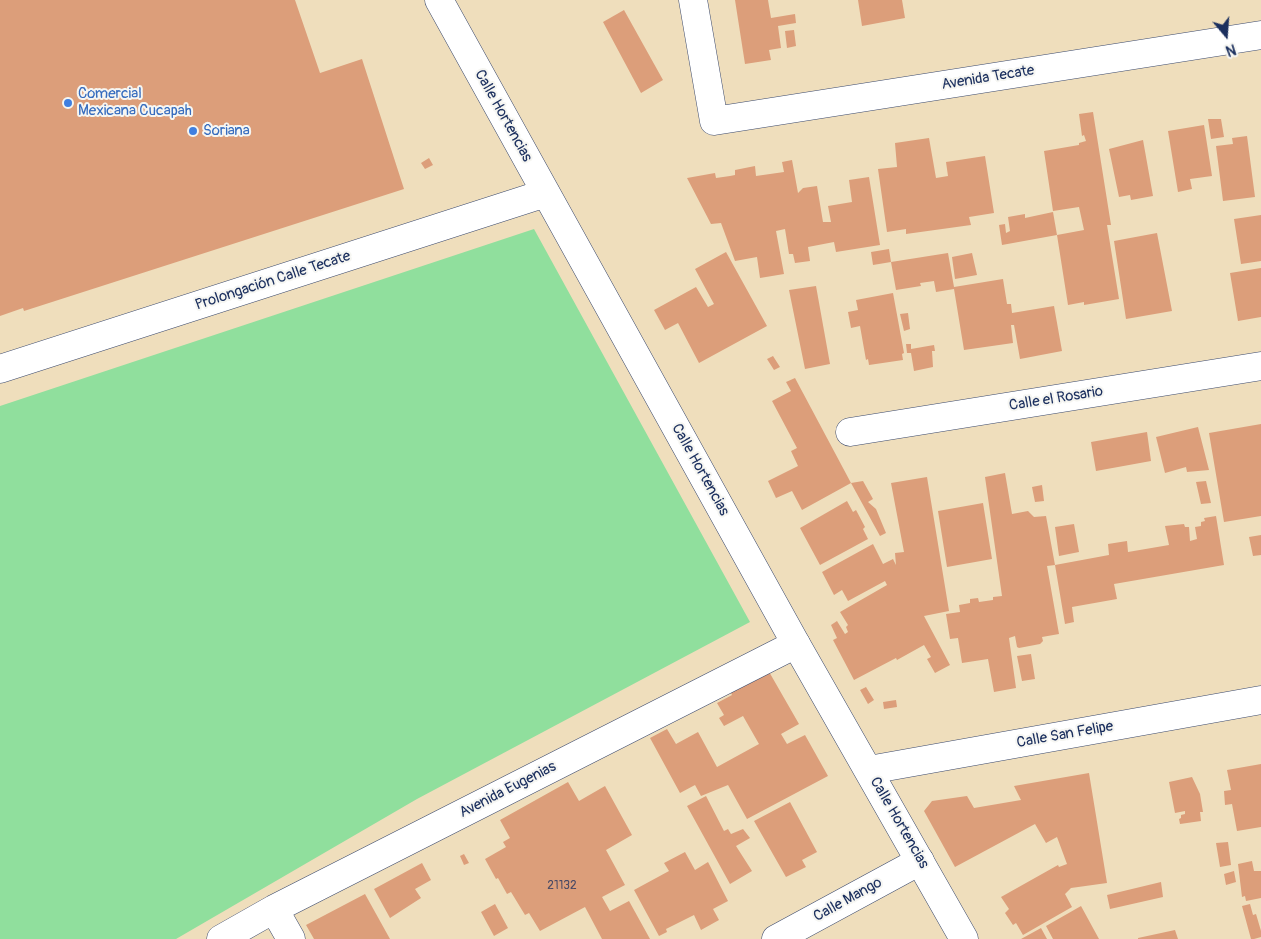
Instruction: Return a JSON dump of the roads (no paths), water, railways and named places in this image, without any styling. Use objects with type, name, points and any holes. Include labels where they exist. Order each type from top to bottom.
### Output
[{"type":"street","name":"Calle Hortencias","points":[[439,0],[796,644],[964,939]]},
{"type":"street","name":"Avenida Tecate","points":[[693,0],[714,121],[1261,35]]},
{"type":"street","name":"Prolongación Calle Tecate","points":[[0,369],[546,193]]},
{"type":"street","name":"Calle el Rosario","points":[[850,432],[1261,366]]},
{"type":"street","name":"Avenida Eugenias","points":[[221,939],[274,909],[796,644]]},
{"type":"street","name":"Calle San Felipe","points":[[869,770],[1261,700]]},
{"type":"street","name":"Calle Mango","points":[[776,939],[920,861]]},
{"type":"street","points":[[274,909],[291,939]]},
{"type":"place","name":"Comercial Mexicana Cucapah","points":[[68,103]]},
{"type":"place","name":"Soriana","points":[[193,131]]}]
